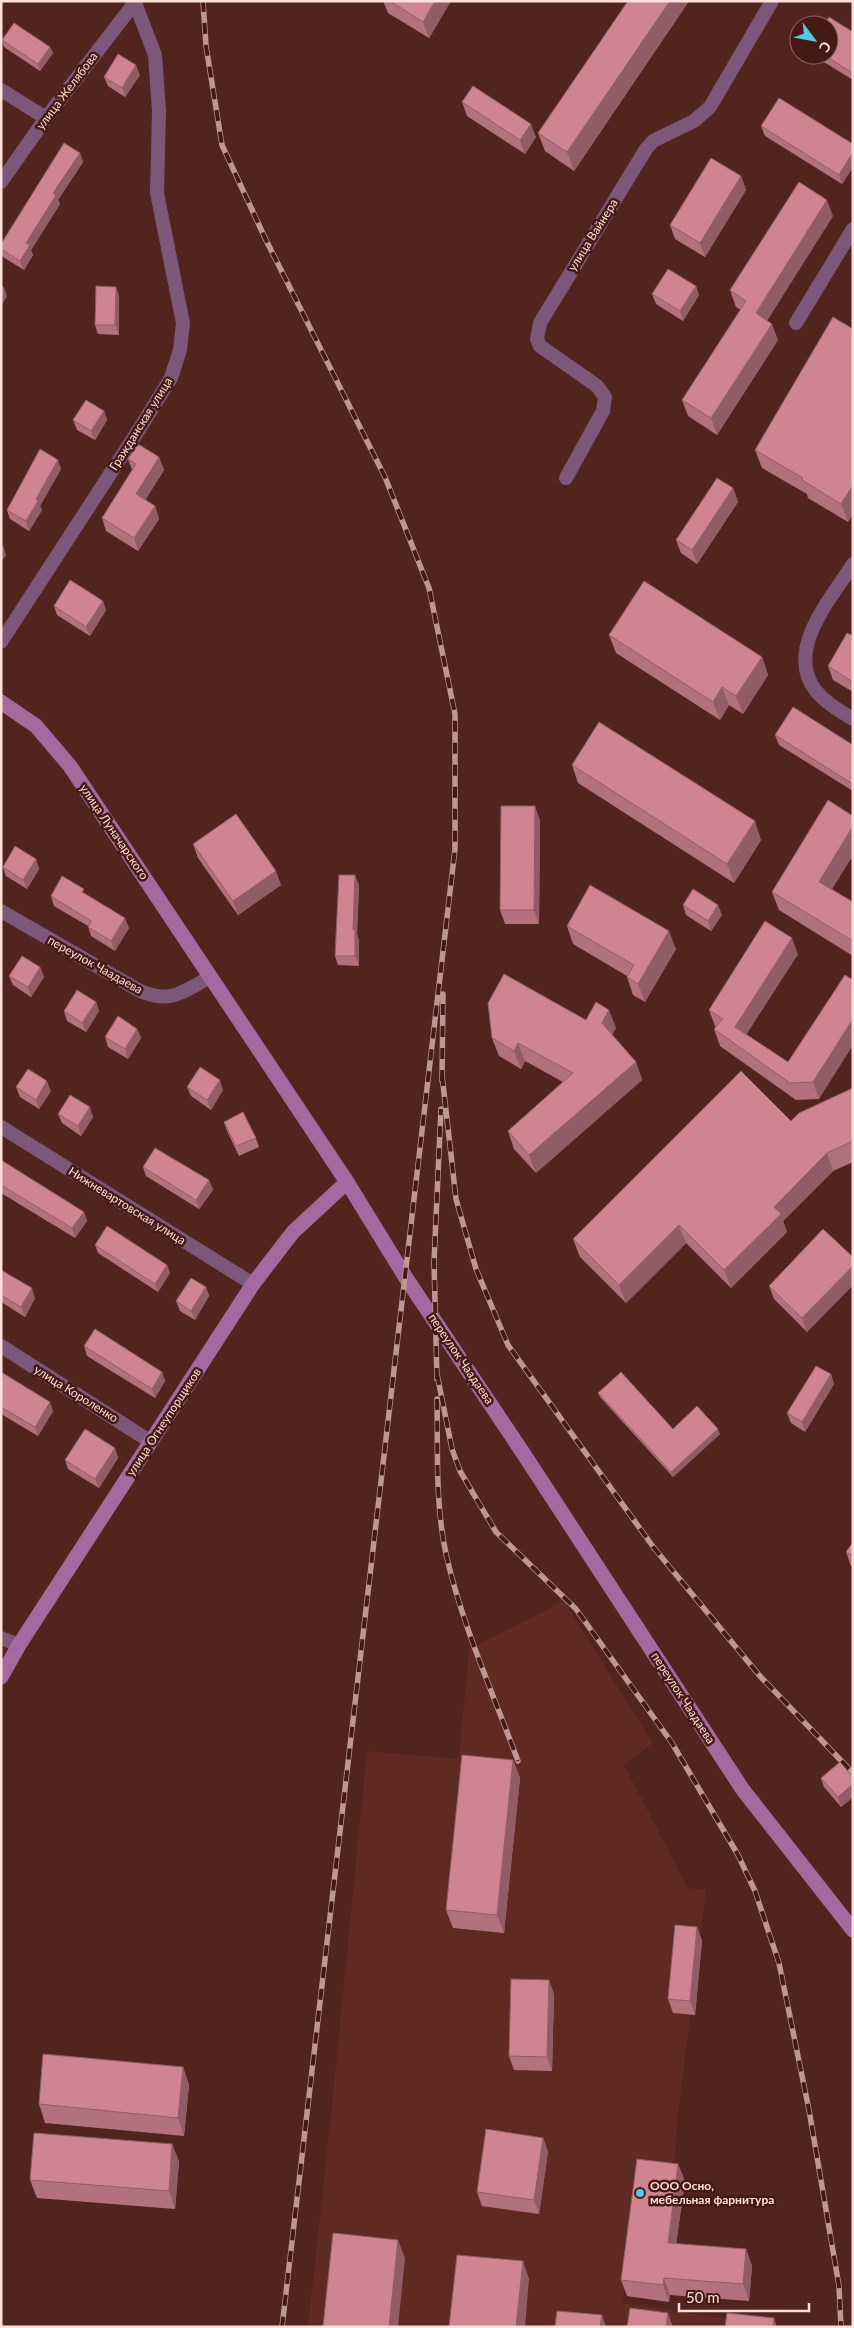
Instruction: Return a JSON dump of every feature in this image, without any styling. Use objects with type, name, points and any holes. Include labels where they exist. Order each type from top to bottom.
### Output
[{"type":"street","name":"улица Вайнера","points":[[566,478],[603,411],[605,397],[598,386],[546,352],[540,346],[537,339],[540,323],[646,149],[662,136],[703,115],[710,107],[772,1]]},
{"type":"street","name":"улица Желябова","points":[[1,182],[46,118],[135,2]]},
{"type":"street","name":"Гражданская улица","points":[[1,642],[138,431],[170,378],[180,350],[183,323],[182,313],[157,193],[159,111],[155,55],[135,2]]},
{"type":"street","points":[[1,90],[46,118]]},
{"type":"street","points":[[796,323],[853,229]]},
{"type":"street","points":[[853,564],[814,626],[806,647],[806,670],[816,691],[832,706],[853,719]]},
{"type":"street","name":"улица Луначарского","points":[[1,702],[36,726],[70,766],[210,977]]},
{"type":"street","name":"переулок Чаадаева","points":[[1,911],[140,991],[156,998],[172,996],[210,977],[348,1182],[406,1278],[526,1456],[743,1790],[853,1930]]},
{"type":"street","name":"Нижневартовская улица","points":[[1,1127],[253,1284]]},
{"type":"street","name":"улица Огнеупорщиков","points":[[1,1677],[19,1645],[253,1284],[293,1232],[348,1182]]},
{"type":"street","name":"улица Короленко","points":[[1,1346],[151,1442]]},
{"type":"street","points":[[1,1638],[19,1645]]},
{"type":"shaded area","points":[[564,1601],[653,1743],[624,1765],[688,1888],[706,1890],[678,2113],[674,2171],[640,2193],[622,2303],[779,2327],[308,2327],[367,1751],[459,1759],[469,1649]]},
{"type":"building","points":[[390,1],[435,1],[423,22]]},
{"type":"building","points":[[628,1],[670,1],[567,152],[538,133]]},
{"type":"building","points":[[14,23],[50,47],[38,64],[2,40]]},
{"type":"building","points":[[839,23],[853,32],[853,73],[839,64]]},
{"type":"building","points":[[118,54],[136,65],[122,88],[104,77]]},
{"type":"building","points":[[473,86],[531,124],[520,140],[462,102]]},
{"type":"building","points":[[779,98],[853,144],[853,152],[839,175],[761,126]]},
{"type":"building","points":[[64,143],[80,153],[53,193],[56,195],[26,243],[30,245],[20,261],[1,249],[1,244]]},
{"type":"building","points":[[711,158],[741,176],[700,243],[670,225]]},
{"type":"building","points":[[799,182],[827,200],[756,313],[772,324],[711,418],[682,400],[746,301],[730,290]]},
{"type":"building","points":[[668,269],[696,286],[680,311],[652,294]]},
{"type":"building","points":[[96,286],[116,287],[115,325],[95,325]]},
{"type":"building","points":[[833,317],[853,329],[853,485],[841,504],[802,480],[803,478],[755,450]]},
{"type":"building","points":[[86,400],[104,411],[91,431],[73,420]]},
{"type":"building","points":[[138,444],[159,457],[136,494],[155,506],[134,538],[102,518],[136,464],[128,459]]},
{"type":"building","points":[[40,449],[58,460],[26,521],[7,510]]},
{"type":"building","points":[[717,478],[733,488],[692,550],[676,540]]},
{"type":"building","points":[[70,580],[103,601],[86,627],[54,606]]},
{"type":"building","points":[[644,581],[762,657],[736,696],[722,687],[713,702],[609,635]]},
{"type":"building","points":[[847,633],[853,636],[853,682],[828,666]]},
{"type":"building","points":[[793,707],[853,745],[853,784],[775,735]]},
{"type":"building","points":[[599,722],[755,821],[727,864],[572,765]]},
{"type":"building","points":[[828,800],[853,816],[853,826],[819,882],[853,902],[853,941],[772,892]]},
{"type":"building","points":[[501,806],[535,806],[534,910],[500,910]]},
{"type":"building","points":[[236,814],[276,871],[233,901],[193,844]]},
{"type":"building","points":[[15,846],[36,859],[23,880],[3,867]]},
{"type":"building","points":[[339,875],[355,875],[353,930],[355,930],[355,956],[335,956]]},
{"type":"building","points":[[62,876],[84,889],[82,892],[125,918],[111,941],[88,927],[91,921],[51,896]]},
{"type":"building","points":[[590,885],[669,931],[638,984],[627,977],[634,965],[567,926]]},
{"type":"building","points":[[693,889],[718,905],[708,921],[683,905]]},
{"type":"building","points":[[765,921],[792,938],[735,1027],[788,1062],[845,975],[853,980],[853,1019],[813,1082],[790,1083],[714,1029],[723,1019],[709,1010]]},
{"type":"building","points":[[22,956],[40,967],[28,987],[9,976]]},
{"type":"building","points":[[504,974],[586,1020],[596,1002],[609,1010],[602,1023],[636,1062],[529,1155],[508,1131],[573,1073],[518,1043],[514,1051],[492,1038],[488,1003]]},
{"type":"building","points":[[77,990],[96,1002],[82,1023],[64,1011]]},
{"type":"building","points":[[118,1016],[137,1029],[125,1049],[105,1037]]},
{"type":"building","points":[[200,1067],[220,1080],[207,1100],[187,1087]]},
{"type":"building","points":[[28,1069],[47,1081],[36,1100],[16,1087]]},
{"type":"building","points":[[741,1071],[791,1121],[799,1113],[853,1088],[853,1141],[827,1153],[774,1207],[781,1214],[724,1270],[679,1225],[619,1285],[573,1239]]},
{"type":"building","points":[[70,1095],[90,1107],[78,1126],[58,1114]]},
{"type":"building","points":[[243,1112],[256,1138],[236,1146],[224,1122]]},
{"type":"building","points":[[155,1148],[209,1180],[196,1200],[143,1167]]},
{"type":"building","points":[[1,1160],[84,1212],[72,1228],[1,1185]]},
{"type":"building","points":[[107,1226],[167,1265],[155,1284],[95,1245]]},
{"type":"building","points":[[823,1229],[853,1257],[853,1266],[802,1318],[769,1286]]},
{"type":"building","points":[[1,1270],[32,1288],[21,1307],[1,1295]]},
{"type":"building","points":[[191,1278],[206,1287],[191,1311],[176,1301]]},
{"type":"building","points":[[95,1329],[162,1372],[152,1389],[84,1346]]},
{"type":"building","points":[[816,1366],[831,1374],[802,1422],[787,1413]]},
{"type":"building","points":[[1,1372],[50,1402],[35,1427],[1,1407]]},
{"type":"building","points":[[621,1372],[673,1429],[697,1406],[718,1429],[671,1472],[598,1393]]},
{"type":"building","points":[[85,1429],[115,1448],[95,1479],[65,1460]]},
{"type":"building","points":[[853,1542],[853,1556],[846,1552]]},
{"type":"building","points":[[462,1755],[513,1760],[497,1915],[446,1910]]},
{"type":"building","points":[[840,1762],[853,1777],[853,1784],[838,1797],[821,1778]]},
{"type":"building","points":[[675,1925],[697,1927],[690,2001],[668,1999]]},
{"type":"building","points":[[511,1979],[549,1980],[547,2057],[509,2056]]},
{"type":"building","points":[[43,2054],[183,2067],[178,2118],[39,2104]]},
{"type":"building","points":[[486,2129],[543,2138],[534,2200],[477,2192]]},
{"type":"building","points":[[34,2133],[172,2144],[169,2191],[30,2180]]},
{"type":"building","points":[[637,2159],[678,2164],[668,2243],[746,2249],[743,2284],[664,2278],[663,2285],[621,2280]]},
{"type":"building","points":[[333,2233],[398,2240],[389,2327],[323,2327]]},
{"type":"building","points":[[457,2255],[523,2261],[516,2327],[449,2327]]},
{"type":"building","points":[[630,2308],[668,2313],[666,2327],[627,2327]]},
{"type":"building","points":[[557,2311],[602,2315],[600,2327],[555,2327]]},
{"type":"building","points":[[727,2313],[774,2318],[773,2327],[725,2327]]},
{"type":"railway","points":[[203,1],[206,46],[222,145],[266,240],[385,477],[429,588],[455,714],[455,849],[282,2327]]},
{"type":"railway","points":[[442,1081],[443,994]]},
{"type":"railway","points":[[442,1075],[456,1199],[476,1269],[508,1345],[654,1548],[759,1675],[853,1773]]},
{"type":"railway","points":[[437,1379],[434,1262],[441,1109]]},
{"type":"railway","points":[[437,1374],[452,1449],[460,1471],[496,1532],[576,1609],[672,1743],[738,1855],[755,1891],[779,1963],[809,2110],[839,2286],[841,2327]]},
{"type":"railway","points":[[437,1399],[440,1515],[446,1554],[469,1633],[518,1761]]},
{"type":"place","name":"ООО Осно, мебельная фарнитура","points":[[640,2193]]}]
